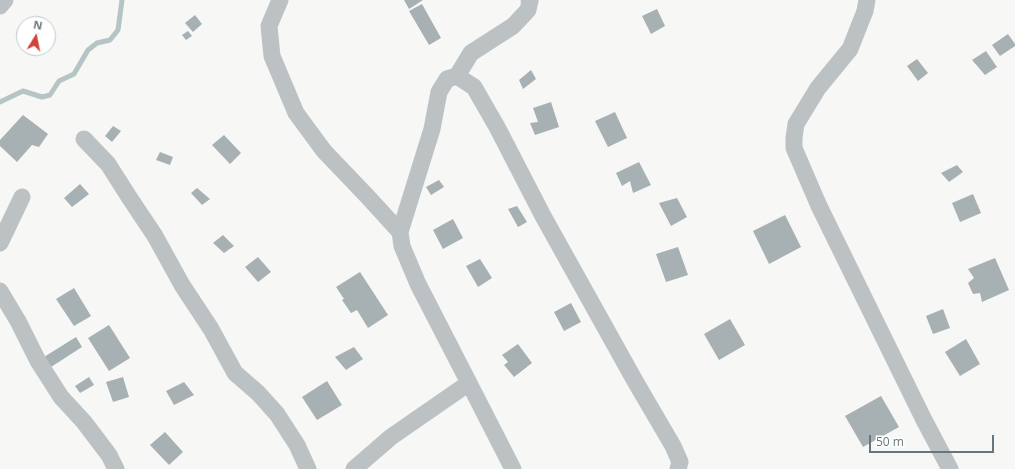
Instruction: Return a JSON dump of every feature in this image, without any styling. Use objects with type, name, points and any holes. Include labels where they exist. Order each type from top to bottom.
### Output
[{"type":"street","points":[[0,6],[5,0]]},
{"type":"street","points":[[280,0],[269,26],[272,56],[296,113],[324,152],[400,232]]},
{"type":"street","points":[[513,469],[418,284],[402,246],[400,232],[432,129],[439,92],[447,79],[457,76],[471,53],[513,26],[523,16],[528,10],[529,0]]},
{"type":"street","points":[[867,0],[865,11],[850,48],[818,88],[796,124],[794,148],[820,206],[924,420],[950,469]]},
{"type":"street","points":[[457,76],[474,87],[497,127],[542,216],[673,446],[680,462],[678,469]]},
{"type":"street","points":[[84,139],[108,164],[155,236],[182,285],[211,329],[235,373],[258,393],[277,414],[298,445],[308,469]]},
{"type":"street","points":[[0,243],[22,197]]},
{"type":"street","points":[[0,291],[18,321],[38,361],[61,397],[84,422],[109,455],[116,469]]},
{"type":"street","points":[[354,469],[391,437],[469,383]]},
{"type":"building","points":[[404,0],[423,0],[409,9]]},
{"type":"building","points":[[422,4],[441,38],[429,45],[409,11]]},
{"type":"building","points":[[657,9],[665,26],[651,34],[642,16]]},
{"type":"building","points":[[195,15],[202,24],[193,32],[185,23]]},
{"type":"building","points":[[188,31],[192,36],[186,40],[182,35]]},
{"type":"building","points":[[1008,34],[1015,46],[1000,56],[992,45]]},
{"type":"building","points":[[986,51],[997,67],[985,75],[972,60]]},
{"type":"building","points":[[917,59],[928,73],[918,81],[907,66]]},
{"type":"building","points":[[531,70],[536,79],[523,89],[519,80]]},
{"type":"building","points":[[551,102],[559,127],[535,135],[530,123],[538,122],[533,108]]},
{"type":"building","points":[[615,112],[627,138],[608,147],[595,121]]},
{"type":"building","points":[[23,115],[48,134],[39,147],[32,145],[17,162],[0,146],[0,140]]},
{"type":"building","points":[[113,126],[121,131],[112,142],[105,136]]},
{"type":"building","points":[[224,135],[241,153],[230,164],[212,145]]},
{"type":"building","points":[[160,152],[173,157],[170,165],[156,160]]},
{"type":"building","points":[[639,162],[651,185],[633,193],[630,181],[622,186],[616,173]]},
{"type":"building","points":[[957,165],[963,172],[949,182],[941,173]]},
{"type":"building","points":[[439,180],[444,187],[431,195],[426,187]]},
{"type":"building","points":[[80,184],[89,194],[72,207],[64,198]]},
{"type":"building","points":[[197,188],[210,199],[202,205],[191,193]]},
{"type":"building","points":[[973,194],[981,213],[960,222],[952,203]]},
{"type":"building","points":[[677,198],[687,217],[671,226],[659,203]]},
{"type":"building","points":[[517,206],[527,222],[518,227],[508,209]]},
{"type":"building","points":[[785,215],[801,247],[769,264],[753,231]]},
{"type":"building","points":[[453,219],[463,238],[443,249],[433,230]]},
{"type":"building","points":[[223,235],[234,246],[224,253],[213,243]]},
{"type":"building","points":[[678,247],[688,275],[666,282],[656,254]]},
{"type":"building","points":[[258,257],[271,272],[258,282],[245,267]]},
{"type":"building","points":[[995,258],[1009,290],[982,302],[980,293],[973,294],[968,283],[974,278],[968,269]]},
{"type":"building","points":[[480,259],[492,278],[478,287],[466,266]]},
{"type":"building","points":[[360,272],[388,315],[368,328],[357,310],[351,313],[342,300],[344,299],[336,287]]},
{"type":"building","points":[[74,288],[91,316],[74,326],[56,299]]},
{"type":"building","points":[[571,303],[581,322],[564,331],[554,312]]},
{"type":"building","points":[[943,309],[950,328],[933,334],[926,316]]},
{"type":"building","points":[[730,319],[745,345],[719,360],[704,334]]},
{"type":"building","points":[[109,325],[130,358],[109,371],[88,338]]},
{"type":"building","points":[[76,337],[82,347],[51,367],[44,357]]},
{"type":"building","points":[[966,339],[980,364],[960,376],[945,352]]},
{"type":"building","points":[[518,344],[532,363],[514,377],[504,365],[508,362],[502,355]]},
{"type":"building","points":[[354,347],[363,359],[346,370],[335,357]]},
{"type":"building","points":[[89,377],[94,385],[80,393],[75,386]]},
{"type":"building","points":[[123,377],[129,397],[113,402],[106,382]]},
{"type":"building","points":[[327,381],[342,405],[317,420],[302,397]]},
{"type":"building","points":[[184,382],[194,395],[174,405],[166,391]]},
{"type":"building","points":[[881,396],[899,427],[863,447],[845,416]]},
{"type":"building","points":[[165,432],[183,452],[169,465],[150,445]]},
{"type":"waterway","points":[[0,102],[23,91],[42,97],[50,95],[59,81],[74,74],[88,50],[97,43],[110,40],[118,30],[122,0]]}]
